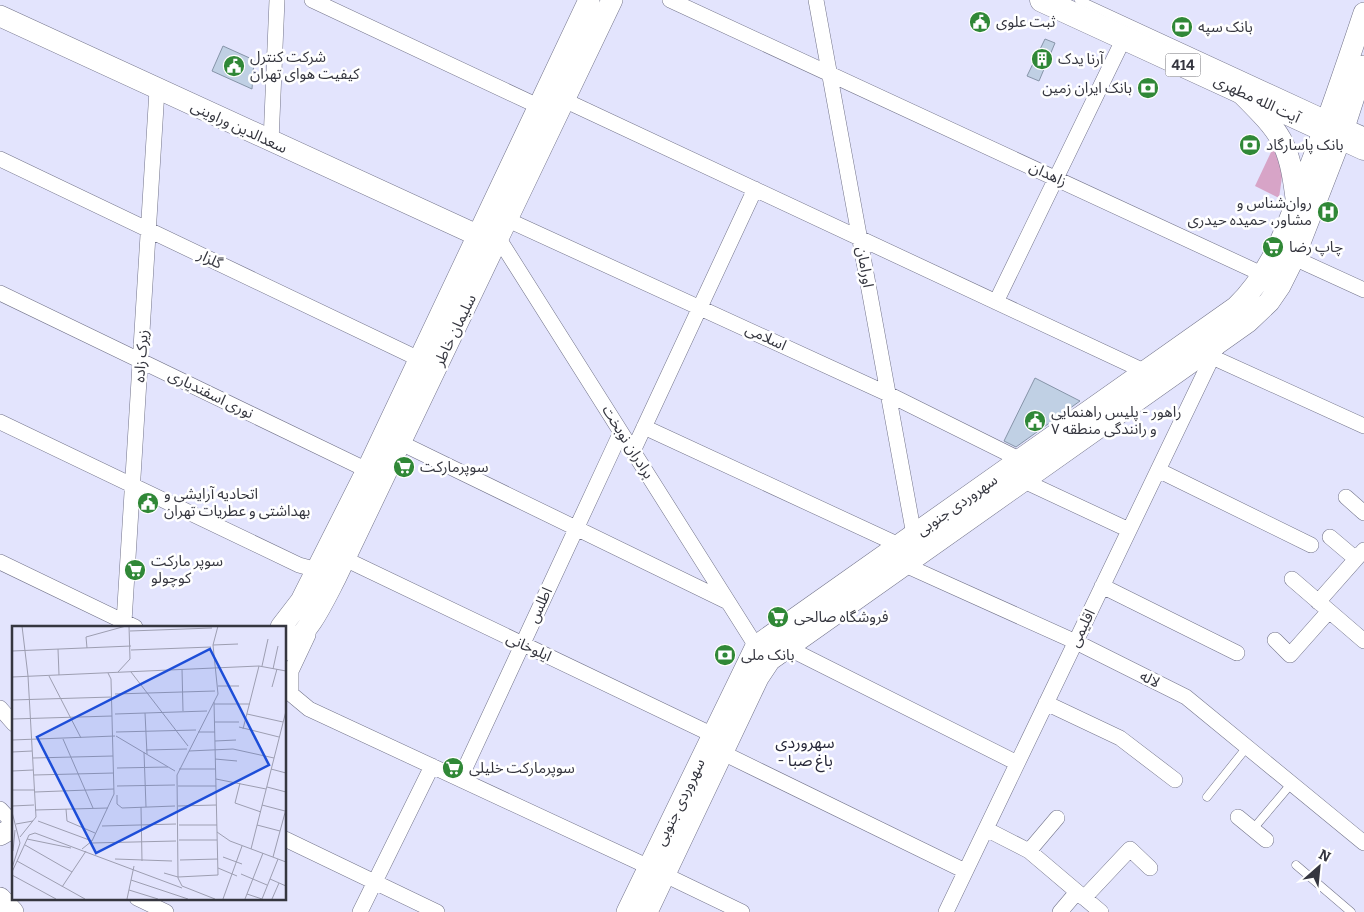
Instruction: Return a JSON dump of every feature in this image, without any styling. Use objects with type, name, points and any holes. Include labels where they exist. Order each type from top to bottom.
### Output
[{"type":"main road","name":"سلیمان خاطر","points":[[286,649],[295,642],[318,611],[401,443],[489,237],[538,106],[589,0]]},
{"type":"main road","name":"سلیمان خاطر","points":[[282,626],[301,600],[318,570],[420,359],[489,237],[508,220],[612,0]]},
{"type":"main road","name":"آیت الله مطهری","points":[[1042,0],[1238,90],[1341,127],[1364,148]]},
{"type":"main road","points":[[1341,127],[1364,13]]},
{"type":"main road","name":"سعدالدین وراوینی","points":[[0,16],[271,142],[489,237]]},
{"type":"main road","points":[[1341,127],[1364,66]]},
{"type":"main road","points":[[1238,90],[1273,127],[1282,140],[1290,162],[1296,202]]},
{"type":"main road","name":"سهروردی جنوبی","points":[[626,912],[657,871],[718,744],[756,646],[906,548],[1024,481],[1151,379],[1236,307],[1252,292],[1264,275],[1296,202],[1341,127]]},
{"type":"main road","name":"سهروردی جنوبی","points":[[718,744],[770,660],[788,648],[906,548],[1021,460],[1151,379],[1216,350],[1248,322],[1268,302],[1280,286],[1294,258],[1341,127]]},
{"type":"main road","name":"سهروردی جنوبی","points":[[647,912],[657,871]]},
{"type":"main road","points":[[0,898],[13,912]]},
{"type":"street","points":[[271,142],[277,0]]},
{"type":"street","points":[[312,0],[538,106]]},
{"type":"street","name":"زاهدان","points":[[670,0],[830,76],[1264,275]]},
{"type":"street","name":"اورامان","points":[[816,0],[888,394],[906,548]]},
{"type":"street","points":[[996,302],[1124,38]]},
{"type":"street","name":"زیرک زاده","points":[[129,624],[133,485],[157,90]]},
{"type":"street","points":[[564,100],[996,302],[1151,379]]},
{"type":"street","name":"گلزار","points":[[0,158],[420,359]]},
{"type":"street","points":[[633,451],[755,189]]},
{"type":"street","name":"اسلامی","points":[[508,220],[700,306],[888,394],[1021,460]]},
{"type":"street","name":"برادران نوبخت","points":[[489,237],[621,432],[756,646]]},
{"type":"street","points":[[1294,258],[1364,290]]},
{"type":"street","name":"نوری اسفندیاری","points":[[0,293],[367,470]]},
{"type":"street","points":[[1216,350],[1364,426]]},
{"type":"street","name":"اقلیمی","points":[[946,912],[1216,350]]},
{"type":"street","points":[[0,422],[299,565],[318,570]]},
{"type":"street","name":"لاله","points":[[644,427],[906,548],[1076,642],[1186,697],[1364,843]]},
{"type":"street","name":"اطلس","points":[[460,779],[621,432]]},
{"type":"street","points":[[401,443],[728,602]]},
{"type":"street","points":[[1158,470],[1311,545]]},
{"type":"street","points":[[1024,481],[1129,530]]},
{"type":"street","points":[[1346,497],[1364,513]]},
{"type":"street","points":[[1275,640],[1290,655],[1360,554],[1330,537]]},
{"type":"street","name":"ایلوخانی","points":[[345,559],[522,643],[965,871]]},
{"type":"street","points":[[0,562],[129,624]]},
{"type":"street","points":[[1292,579],[1364,642]]},
{"type":"street","points":[[1102,586],[1237,653]]},
{"type":"street","points":[[318,611],[290,670],[291,694],[309,709],[742,912]]},
{"type":"street","points":[[788,648],[1017,763]]},
{"type":"street","points":[[1046,703],[1120,738],[1174,780]]},
{"type":"street","points":[[0,708],[12,722]]},
{"type":"street","points":[[360,912],[432,766]]},
{"type":"street","points":[[0,809],[9,832]]},
{"type":"street","points":[[1238,817],[1266,840]]},
{"type":"street","points":[[1029,851],[1057,818]]},
{"type":"street","points":[[986,829],[1029,851],[1101,912]]},
{"type":"street","points":[[286,839],[437,912]]},
{"type":"street","points":[[1060,912],[1130,849],[1150,868]]},
{"type":"street","points":[[141,900],[166,912]]},
{"type":"lane","points":[[1079,0],[1341,127]]},
{"type":"lane","points":[[1207,797],[1247,747]]},
{"type":"lane","points":[[1253,829],[1291,784]]},
{"type":"lane","points":[[1296,865],[1351,912]]},
{"type":"shaded area","points":[[1273,148],[1283,170],[1279,198],[1255,186]]},
{"type":"building","name":"آرنا یدک","points":[[1045,39],[1055,43],[1039,81],[1027,76]]},
{"type":"building","name":"شرکت کنترل کیفیت هوای تهران","points":[[223,46],[254,60],[252,89],[212,71]]},
{"type":"building","name":"راهور - پلیس راهنمایی و رانندگی منطقه ۷","points":[[1035,378],[1080,401],[1016,447],[1004,441]]},
{"type":"place","name":"ثبت علوی","points":[[980,22]]},
{"type":"place","name":"بانک سپه","points":[[1182,27]]},
{"type":"place","name":"آرنا یدک","points":[[1042,59]]},
{"type":"place","name":"شرکت کنترل کیفیت هوای تهران","points":[[234,66]]},
{"type":"place","name":"بانک ایران زمین","points":[[1148,88]]},
{"type":"place","name":"بانک پاسارگاد","points":[[1250,145]]},
{"type":"place","name":"روان‌شناس و مشاور، حمیده حیدری","points":[[1328,212]]},
{"type":"place","name":"چاپ رضا","points":[[1273,247]]},
{"type":"place","name":"راهور - پلیس راهنمایی و رانندگی منطقه ۷","points":[[1035,421]]},
{"type":"place","name":"سوپرمارکت","points":[[404,467]]},
{"type":"place","name":"اتحادیه آرایشی و بهداشتی و عطریات تهران","points":[[148,503]]},
{"type":"place","name":"سوپر مارکت کوچولو","points":[[135,570]]},
{"type":"place","name":"فروشگاه صالحی","points":[[778,617]]},
{"type":"place","name":"بانک ملی","points":[[725,655]]},
{"type":"place","name":"سوپرمارکت خلیلی","points":[[453,768]]},
{"type":"district","name":"سهروردی - باغ صبا","points":[[805,751]]}]
